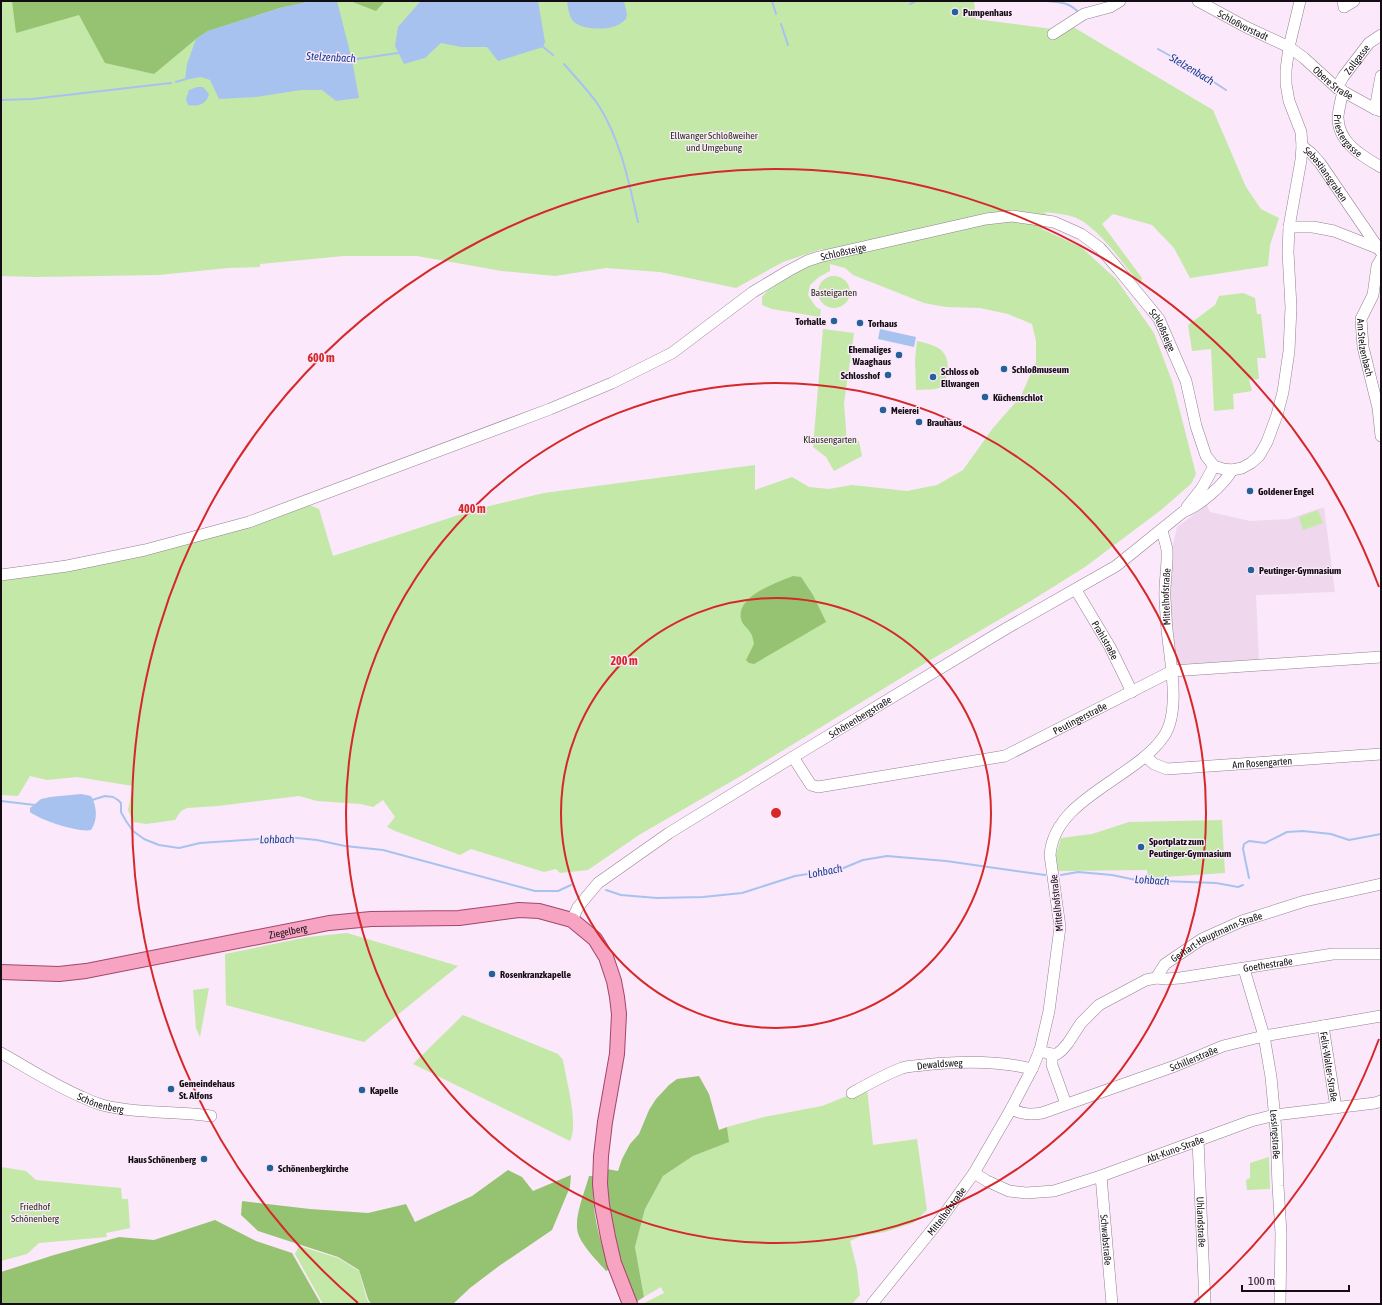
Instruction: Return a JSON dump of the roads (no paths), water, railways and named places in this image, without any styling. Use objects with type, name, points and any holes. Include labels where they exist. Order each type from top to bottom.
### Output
[{"type":"main road","name":"Ziegelberg","points":[[1,972],[59,974],[86,971],[329,923],[371,919],[459,918],[520,910],[539,911],[572,920]]},
{"type":"main road","points":[[572,920],[595,939],[606,957],[614,981],[617,997],[619,1014],[617,1054],[605,1122],[601,1156],[600,1184],[609,1243],[614,1262],[630,1304]]},
{"type":"street","points":[[1052,34],[1080,16],[1110,7],[1120,1]]},
{"type":"street","name":"Schloßvorstadt","points":[[1198,1],[1246,27],[1289,47]]},
{"type":"street","name":"Sebastiansgraben","points":[[1300,1],[1289,47],[1286,84],[1289,101],[1301,132],[1302,146],[1320,163],[1379,250]]},
{"type":"street","points":[[1343,4],[1354,1]]},
{"type":"street","name":"Zollgasse","points":[[1340,90],[1343,77],[1369,43],[1381,35]]},
{"type":"street","name":"Obere Straße","points":[[1289,47],[1304,58],[1340,90],[1378,110]]},
{"type":"street","points":[[1378,110],[1381,76]]},
{"type":"street","name":"Priestergasse","points":[[1340,90],[1338,117],[1340,131],[1349,144],[1360,155],[1381,167]]},
{"type":"street","points":[[1162,530],[1183,512],[1202,488],[1214,466],[1232,470],[1242,468],[1259,456],[1267,442],[1277,415],[1289,351],[1289,227],[1301,160],[1302,146]]},
{"type":"street","name":"Schloßsteige","points":[[1,575],[67,566],[145,550],[248,522],[543,412],[612,383],[672,353],[753,292],[807,261],[986,219],[1012,216],[1054,222],[1081,234],[1100,248],[1159,319],[1186,381],[1196,426],[1206,456],[1214,466]]},
{"type":"street","name":"Sebastiansgraben","points":[[1289,227],[1313,227],[1334,231],[1379,250]]},
{"type":"street","name":"Am Stelzenbach","points":[[1381,259],[1377,266],[1373,294],[1361,319],[1363,347],[1379,405],[1381,436]]},
{"type":"street","points":[[1183,512],[1192,508],[1223,483],[1232,470]]},
{"type":"street","name":"Schönenbergstraße","points":[[572,920],[578,907],[598,883],[669,833],[1008,628],[1116,566],[1162,530]]},
{"type":"street","name":"Mittelhofstraße","points":[[872,1304],[940,1220],[974,1173],[1032,1069],[1039,1051],[1049,1011],[1060,927],[1050,855],[1051,845],[1056,832],[1077,806],[1146,757],[1164,736],[1169,727],[1173,712],[1172,671],[1164,596],[1167,550],[1162,530]]},
{"type":"street","name":"Prahlstraße","points":[[1076,590],[1110,647],[1132,692]]},
{"type":"street","name":"Peutingerstraße","points":[[793,757],[811,785],[818,787],[1005,756],[1172,671],[1381,656]]},
{"type":"street","name":"Am Rosengarten","points":[[1146,757],[1154,764],[1167,769],[1381,754]]},
{"type":"street","name":"Gerhart-Hauptmann-Straße","points":[[1156,978],[1165,964],[1202,939],[1242,921],[1305,901],[1381,884]]},
{"type":"street","name":"Goethestraße","points":[[1156,978],[1180,978],[1333,954],[1381,954]]},
{"type":"street","name":"Lessingstraße","points":[[1244,969],[1264,1036],[1271,1077],[1275,1115],[1281,1233],[1280,1304]]},
{"type":"street","points":[[1039,1051],[1057,1054],[1062,1050],[1081,1023],[1100,1006],[1146,980],[1156,978]]},
{"type":"street","name":"Schillerstraße","points":[[1011,1109],[1023,1114],[1032,1115],[1042,1113],[1175,1066],[1223,1046],[1264,1036],[1381,1016]]},
{"type":"street","name":"Felix-Walter-Straße","points":[[1323,1026],[1336,1108]]},
{"type":"street","name":"Schönenberg","points":[[1,1053],[49,1081],[100,1105],[135,1111],[190,1113],[212,1116]]},
{"type":"street","points":[[1052,1054],[1052,1065],[1066,1104]]},
{"type":"street","name":"Dewaldsweg","points":[[852,1093],[872,1081],[903,1068],[942,1063],[985,1062],[1014,1065],[1032,1069]]},
{"type":"street","name":"Abt-Kuno-Straße","points":[[974,1173],[1009,1191],[1026,1193],[1054,1191],[1101,1176],[1251,1121],[1275,1115],[1381,1101]]},
{"type":"street","name":"Uhlandstraße","points":[[1198,1140],[1205,1304]]},
{"type":"street","name":"Schwabstraße","points":[[1101,1176],[1112,1304]]},
{"type":"water","points":[[312,1],[337,1],[352,60],[359,98],[336,101],[322,90],[301,90],[256,97],[219,99],[210,80],[201,77],[185,80],[187,64],[196,39],[208,31],[280,8]]},
{"type":"water","points":[[423,1],[538,1],[545,42],[543,47],[498,61],[487,47],[461,47],[441,43],[425,58],[404,64],[395,46],[398,27],[419,3]]},
{"type":"water","points":[[567,1],[624,1],[627,14],[626,19],[614,27],[608,28],[597,29],[582,26],[572,20]]},
{"type":"water","points":[[197,87],[203,87],[209,94],[208,97],[202,104],[195,106],[188,105],[186,99],[189,90]]},
{"type":"water","points":[[880,329],[916,337],[914,347],[878,339]]},
{"type":"water","points":[[81,794],[91,796],[95,804],[96,817],[91,830],[69,828],[42,819],[30,812],[30,808],[41,799]]},
{"type":"waterway","points":[[772,1],[776,14]]},
{"type":"waterway","points":[[910,4],[916,1]]},
{"type":"waterway","name":"Stelzenbach","points":[[1048,1],[1069,5],[1076,9],[1079,13]]},
{"type":"waterway","points":[[781,24],[788,45]]},
{"type":"waterway","points":[[542,46],[553,55]]},
{"type":"waterway","name":"Stelzenbach","points":[[1158,49],[1194,69],[1226,90]]},
{"type":"waterway","name":"Stelzenbach","points":[[350,60],[400,52]]},
{"type":"waterway","points":[[564,64],[591,95],[607,119],[619,148],[638,222]]},
{"type":"waterway","name":"Stelzenbach","points":[[176,82],[186,79]]},
{"type":"waterway","name":"Stelzenbach","points":[[1,100],[32,99],[171,83]]},
{"type":"waterway","name":"Lohbach","points":[[92,800],[105,796],[113,797],[118,800],[121,803],[121,812],[133,831],[144,839],[159,845],[179,848],[200,843],[287,837],[383,850],[535,891],[558,891],[571,885]]},
{"type":"waterway","name":"Lohbach","points":[[1,801],[35,805]]},
{"type":"waterway","name":"Lohbach","points":[[1249,878],[1243,849],[1244,844],[1249,841],[1265,843],[1287,832],[1303,831],[1331,834],[1349,840],[1381,834]]},
{"type":"waterway","name":"Lohbach","points":[[606,890],[621,895],[657,898],[703,897],[742,893],[795,876],[841,869],[863,860],[887,856],[946,861],[1045,875]]},
{"type":"waterway","name":"Lohbach","points":[[1061,875],[1078,872],[1112,875],[1136,880],[1216,883],[1238,887],[1243,885]]},
{"type":"place","name":"Pumpenhaus","points":[[955,12]]},
{"type":"place","name":"Torhalle","points":[[834,321]]},
{"type":"place","name":"Torhaus","points":[[860,323]]},
{"type":"place","name":"Ehemaliges Waaghaus","points":[[899,355]]},
{"type":"place","name":"Schloßmuseum","points":[[1004,369]]},
{"type":"place","name":"Schlosshof","points":[[888,375]]},
{"type":"place","name":"Schloss ob Ellwangen","points":[[933,377]]},
{"type":"place","name":"Küchenschlot","points":[[985,397]]},
{"type":"place","name":"Meierei","points":[[883,410]]},
{"type":"place","name":"Brauhaus","points":[[919,422]]},
{"type":"place","name":"Goldener Engel","points":[[1250,491]]},
{"type":"place","name":"Peutinger-Gymnasium","points":[[1251,570]]},
{"type":"place","name":"Sportplatz zum Peutinger-Gymnasium","points":[[1141,847]]},
{"type":"place","name":"Rosenkranzkapelle","points":[[492,974]]},
{"type":"place","name":"Gemeindehaus St. Alfons","points":[[171,1089]]},
{"type":"place","name":"Kapelle","points":[[362,1090]]},
{"type":"place","name":"Haus Schönenberg","points":[[204,1159]]},
{"type":"place","name":"Schönenbergkirche","points":[[270,1168]]},
{"type":"park label","name":"Ellwanger Schloßweiher und Umgebung","points":[[714,140]]},
{"type":"park label","name":"Basteigarten","points":[[834,292]]},
{"type":"park label","name":"Klausengarten","points":[[830,439]]},
{"type":"park label","name":"Friedhof Schönenberg","points":[[35,1212]]}]
